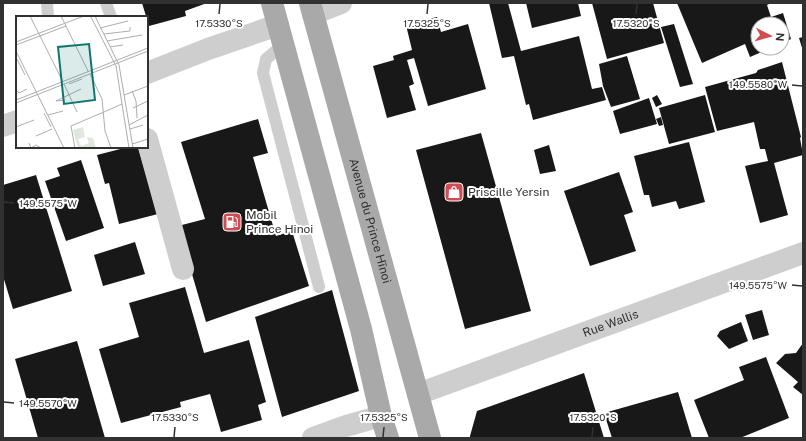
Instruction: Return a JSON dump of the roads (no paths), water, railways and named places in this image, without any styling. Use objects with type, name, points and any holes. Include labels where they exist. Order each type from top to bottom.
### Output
[{"type":"main road","points":[[272,3],[361,329],[381,416],[388,438]]},
{"type":"main road","name":"Avenue du Prince Hīnoi","points":[[312,9],[430,438]]},
{"type":"street","points":[[312,9],[341,3]]},
{"type":"street","points":[[148,73],[208,50],[280,35]]},
{"type":"street","points":[[3,126],[16,121]]},
{"type":"street","points":[[148,143],[183,269]]},
{"type":"street","name":"Rue Wallis","points":[[418,394],[803,253]]},
{"type":"street","points":[[313,438],[346,426],[381,416]]},
{"type":"lane","points":[[47,3],[48,16]]},
{"type":"lane","points":[[106,3],[111,16]]},
{"type":"lane","points":[[280,35],[266,59],[263,73],[319,287]]},
{"type":"place","name":"Priscille Yersin","points":[[454,192]]},
{"type":"place","name":"Mobil Prince Hinoi","points":[[232,222]]}]
